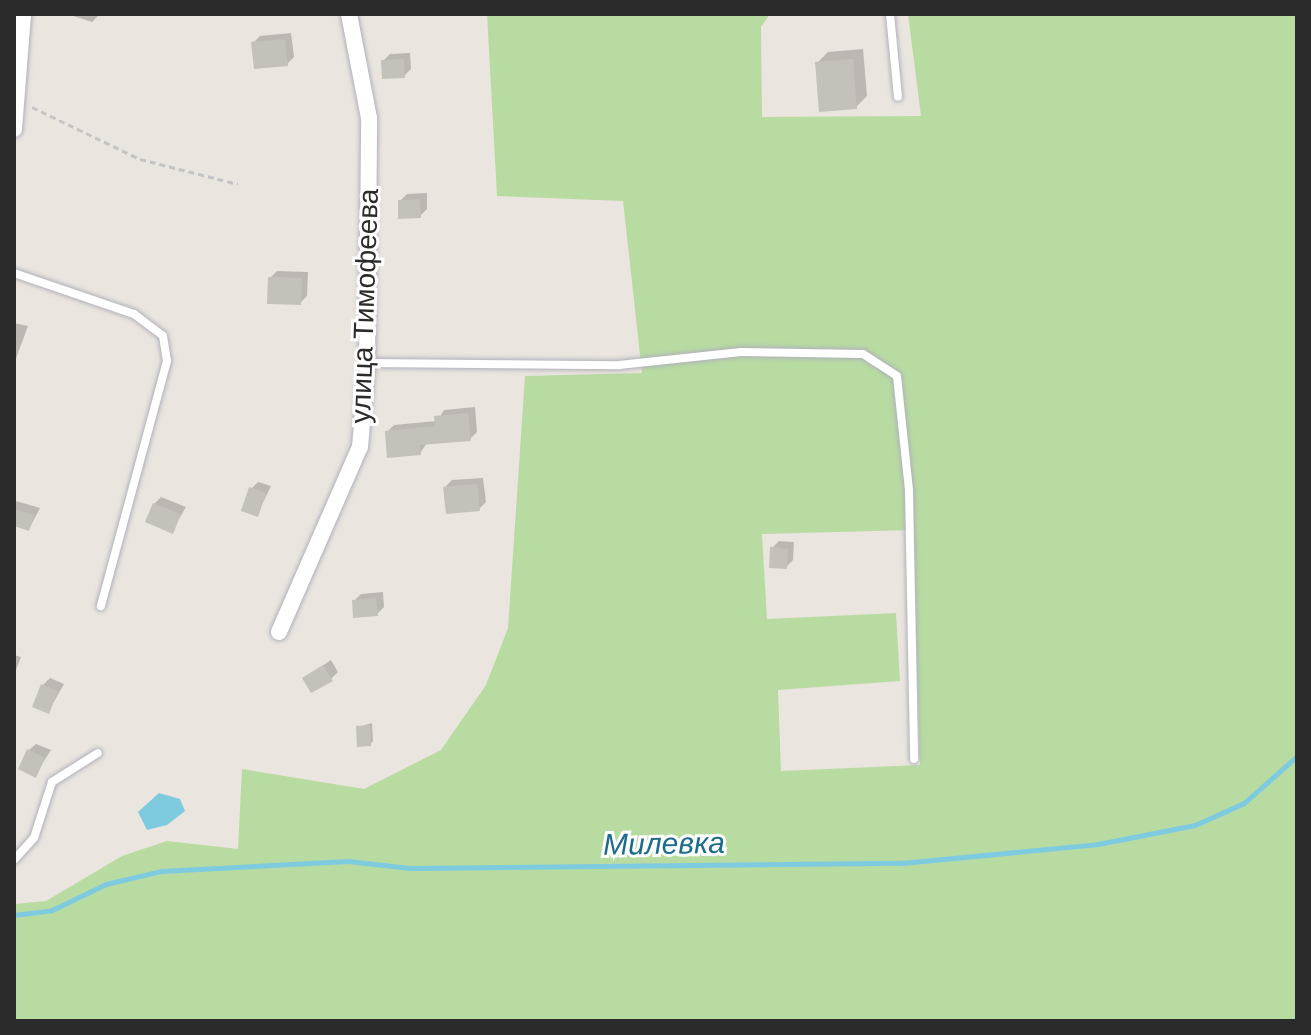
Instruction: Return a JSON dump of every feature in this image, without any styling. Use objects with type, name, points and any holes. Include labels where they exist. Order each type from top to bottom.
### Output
[{"type":"street","points":[[14,129],[23,14]]},
{"type":"street","name":"улица Тимофеева","points":[[279,632],[360,447],[367,363],[369,118],[349,14]]},
{"type":"lane","points":[[890,14],[898,97]]},
{"type":"lane","points":[[14,273],[134,314],[163,336],[167,361],[101,606]]},
{"type":"lane","points":[[367,363],[619,365],[741,352],[863,354],[897,376],[909,491],[914,759]]},
{"type":"lane","points":[[14,860],[34,838],[52,782],[98,753]]},
{"type":"path","points":[[18,100],[140,159],[238,184]]},
{"type":"green space","points":[[487,14],[770,14],[761,27],[762,117],[921,116],[908,14],[1297,14],[1297,1021],[14,1021],[14,904],[46,901],[122,856],[167,841],[238,849],[242,769],[364,789],[441,750],[486,685],[508,628],[525,376],[642,373],[623,201],[497,196]],"holes":[[[913,530],[920,765],[781,771],[778,690],[900,681],[896,613],[767,619],[762,534]]]},
{"type":"water","points":[[159,793],[180,799],[185,811],[167,825],[147,830],[138,812]]},
{"type":"building","points":[[285,39],[288,66],[254,69],[251,42]]},
{"type":"building","points":[[404,59],[405,78],[382,79],[381,60]]},
{"type":"building","points":[[853,59],[857,109],[819,112],[815,62]]},
{"type":"building","points":[[420,199],[421,218],[398,219],[398,200]]},
{"type":"building","points":[[268,277],[302,278],[301,305],[267,304]]},
{"type":"building","points":[[468,413],[471,441],[420,445],[421,455],[387,458],[385,431],[435,426],[434,416]]},
{"type":"building","points":[[477,484],[480,511],[446,514],[443,487]]},
{"type":"building","points":[[249,487],[266,493],[258,517],[241,511]]},
{"type":"building","points":[[153,503],[181,514],[173,534],[145,522]]},
{"type":"building","points":[[14,509],[34,515],[29,531],[14,526]]},
{"type":"building","points":[[770,547],[788,549],[787,569],[769,568]]},
{"type":"building","points":[[376,598],[378,616],[353,618],[352,600]]},
{"type":"building","points":[[323,665],[333,681],[311,693],[302,678]]},
{"type":"building","points":[[41,684],[58,691],[49,714],[32,707]]},
{"type":"building","points":[[370,725],[371,746],[357,747],[356,726]]},
{"type":"building","points":[[27,749],[45,758],[36,778],[18,769]]},
{"type":"waterway","name":"Милевка","points":[[14,915],[52,910],[106,884],[161,871],[348,861],[410,868],[902,863],[1098,844],[1195,825],[1244,803],[1297,756]]}]
